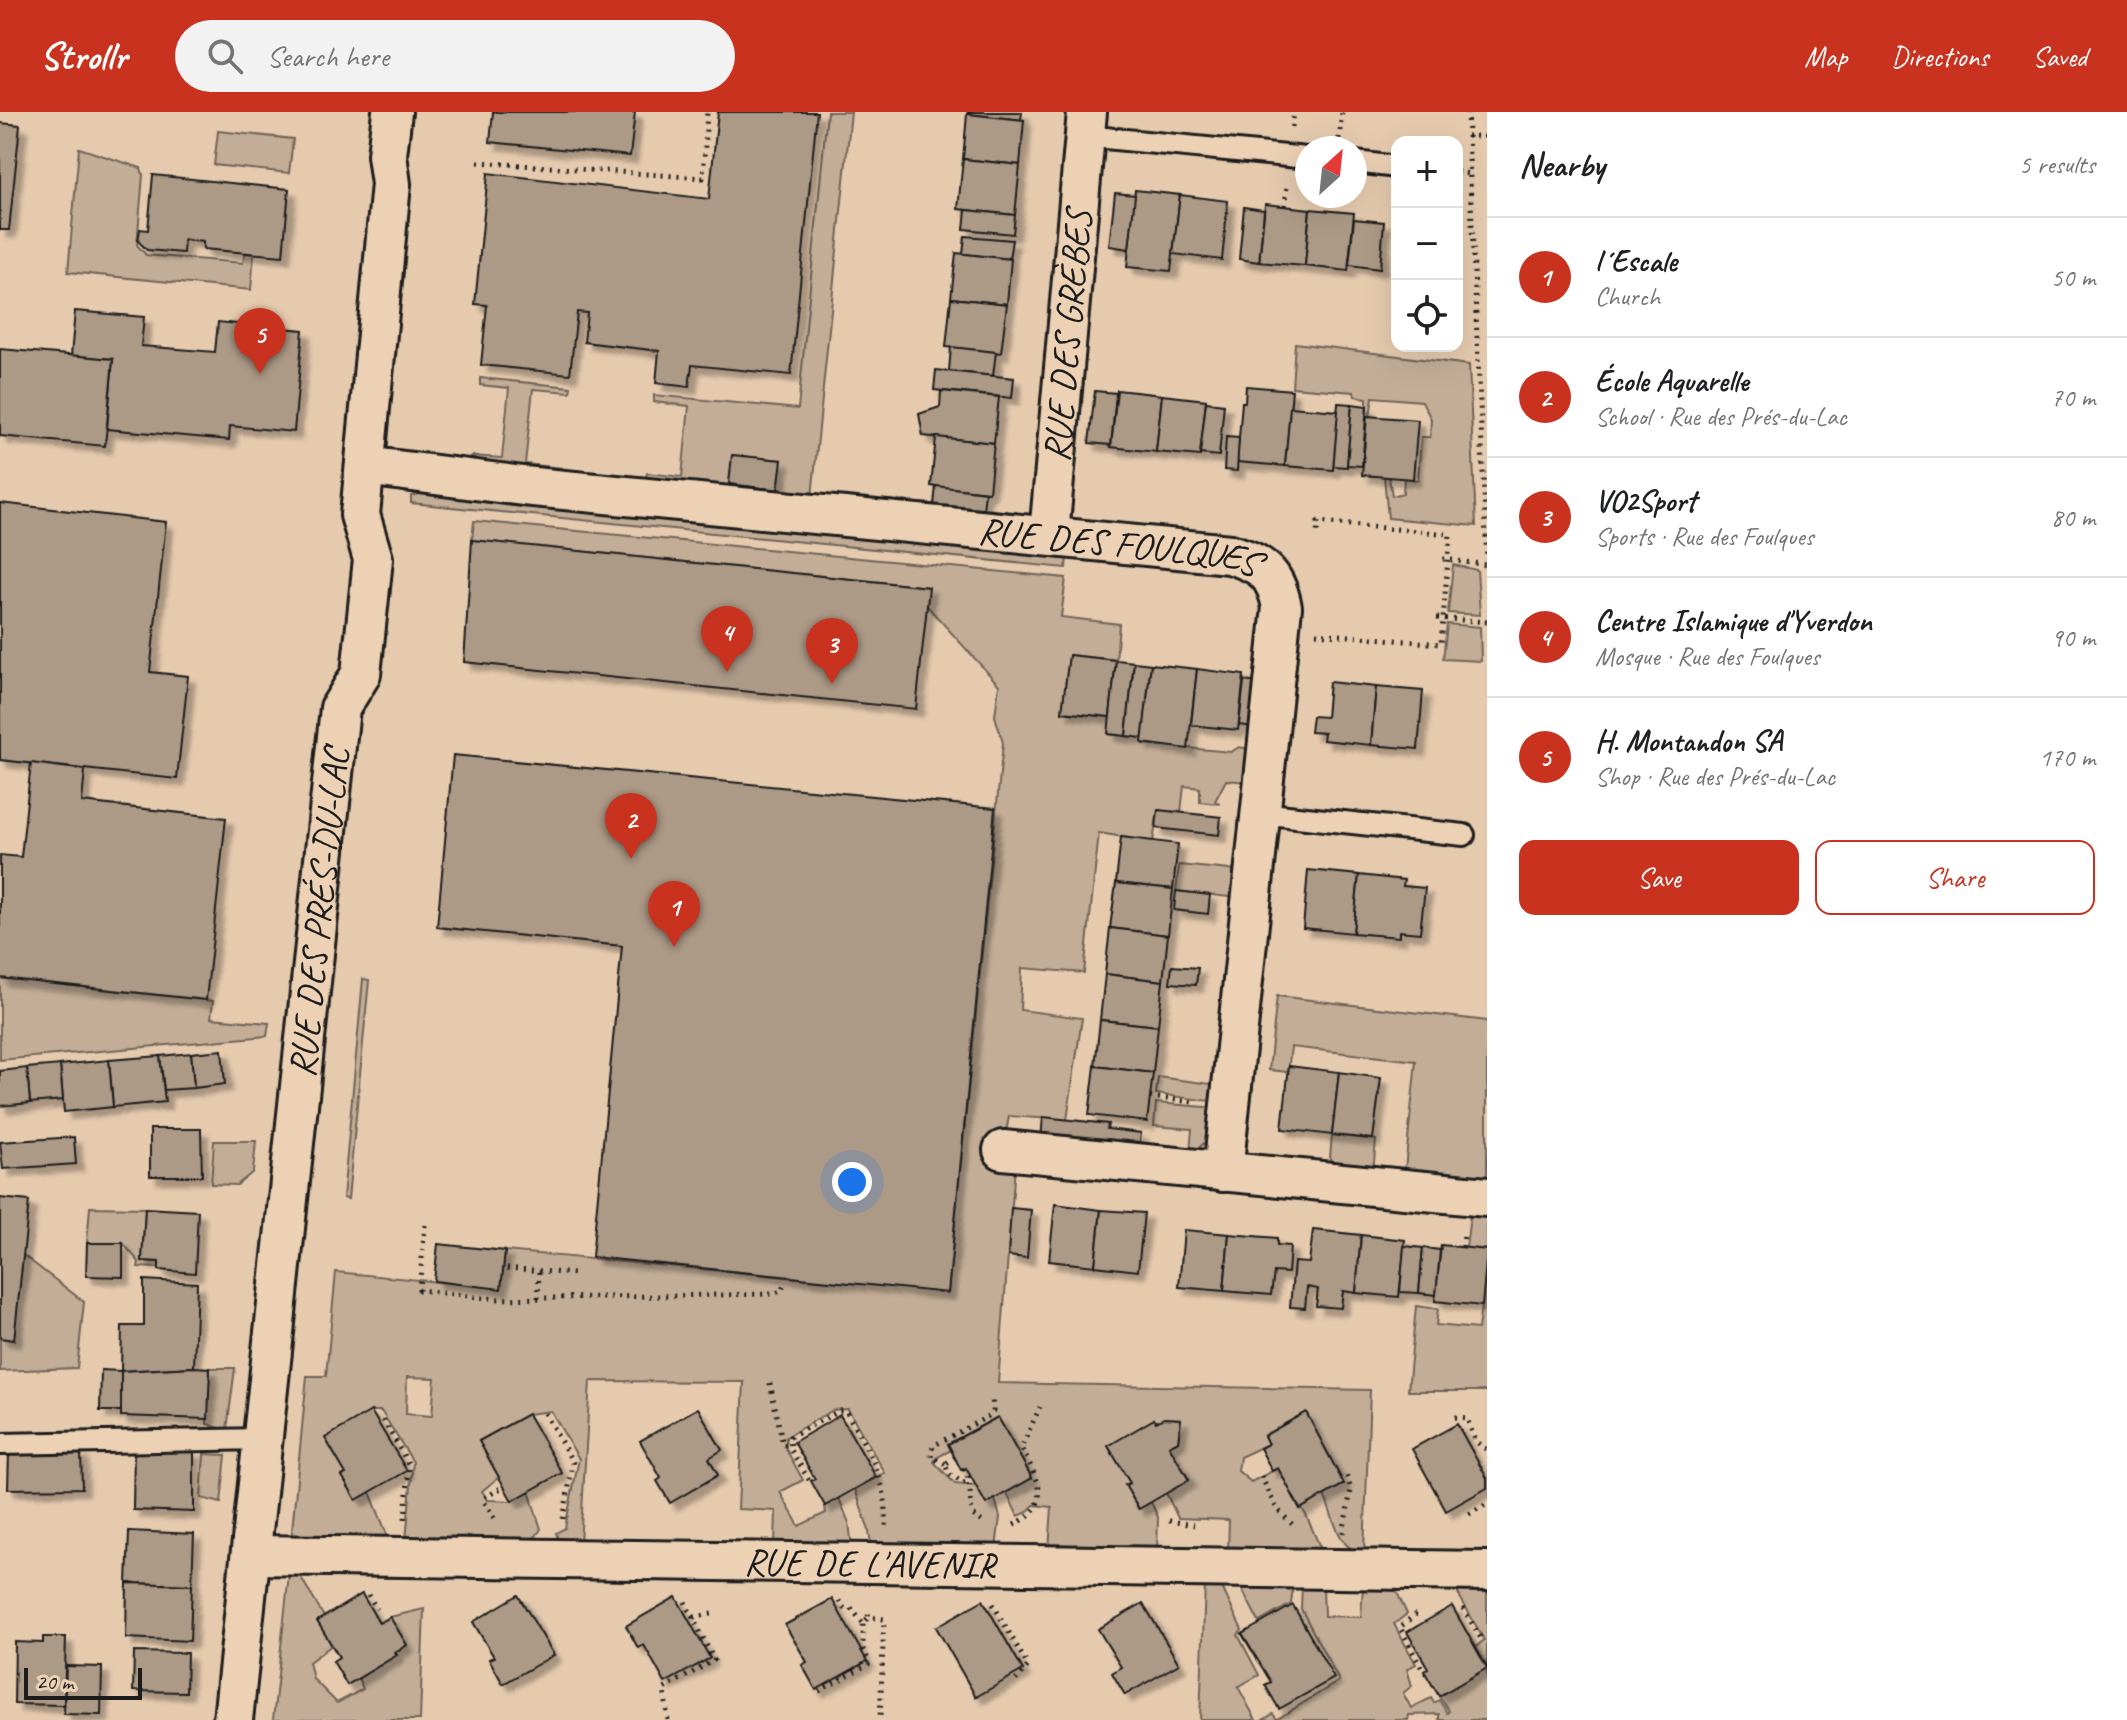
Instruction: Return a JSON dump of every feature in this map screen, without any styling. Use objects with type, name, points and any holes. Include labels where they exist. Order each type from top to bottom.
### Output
[{"type":"street","name":"RUE DES PRÉS-DU-LAC","points":[[233,1720],[340,708],[361,674],[373,559],[360,515],[391,184],[387,155],[392,112]]},
{"type":"street","name":"RUE DES GRÈBES","points":[[1049,535],[1086,124]]},
{"type":"street","name":"RUE DES FOULQUES","points":[[365,466],[523,486],[1230,554],[1266,570],[1279,589],[1282,607],[1223,1172]]},
{"type":"street","points":[[1003,1150],[1487,1197]]},
{"type":"street","name":"RUE DE L'AVENIR","points":[[252,1555],[1487,1571]]},
{"type":"lane","name":"RUE DES GRÈBES","points":[[1086,124],[1295,156]]},
{"type":"lane","points":[[1367,163],[1391,166]]},
{"type":"lane","points":[[1260,813],[1464,835]]},
{"type":"lane","points":[[0,1444],[262,1439]]},
{"type":"path","points":[[478,162],[703,178],[707,112]]},
{"type":"path","points":[[1339,136],[1342,112]]},
{"type":"path","points":[[1445,559],[1487,563],[1467,112]]},
{"type":"path","points":[[1467,136],[1487,136]]},
{"type":"path","points":[[1463,173],[1469,174]]},
{"type":"path","points":[[1307,632],[1441,644],[1440,618],[1450,534],[1318,522],[1317,536]]},
{"type":"path","points":[[1440,618],[1487,622]]},
{"type":"path","points":[[425,1225],[419,1290],[495,1299],[771,1294],[782,1291],[784,1284]]},
{"type":"path","points":[[507,1268],[575,1274]]},
{"type":"path","points":[[538,1298],[539,1271]]},
{"type":"path","points":[[770,1383],[783,1445],[790,1445]]},
{"type":"path","points":[[970,1481],[963,1483],[956,1480],[945,1464],[931,1457],[933,1446],[987,1417],[993,1411],[992,1397]]},
{"type":"path","points":[[1008,1527],[1034,1510],[1040,1498],[1039,1481],[1021,1448],[1040,1407]]},
{"type":"path","points":[[809,1480],[790,1445],[790,1437],[839,1411],[846,1411],[885,1488],[884,1564]]},
{"type":"path","points":[[545,1413],[573,1463],[561,1527]]},
{"type":"path","points":[[1455,1417],[1467,1418],[1475,1441],[1487,1450]]},
{"type":"path","points":[[383,1420],[409,1465],[405,1523]]},
{"type":"path","points":[[945,1464],[955,1457]]},
{"type":"path","points":[[964,1469],[970,1481],[973,1515],[981,1522],[994,1525]]},
{"type":"path","points":[[1342,1541],[1351,1490],[1347,1475]]},
{"type":"path","points":[[1261,1476],[1277,1509],[1304,1537]]},
{"type":"path","points":[[1469,1514],[1487,1504]]},
{"type":"path","points":[[1169,1521],[1194,1525]]},
{"type":"path","points":[[971,1565],[1028,1666],[1016,1680]]},
{"type":"path","points":[[668,1720],[664,1689],[714,1660],[694,1617],[717,1613]]},
{"type":"path","points":[[1416,1614],[1400,1627],[1422,1669]]},
{"type":"path","points":[[819,1691],[870,1663],[863,1649],[863,1623],[868,1616],[884,1619],[880,1720]]},
{"type":"shaded area","points":[[827,112],[851,112],[812,497],[778,494],[781,460],[733,455],[728,491],[645,482],[647,473],[682,477],[689,406],[654,402],[654,395],[798,409]]},
{"type":"shaded area","points":[[218,131],[293,139],[289,173],[214,165]]},
{"type":"shaded area","points":[[79,148],[141,168],[137,245],[146,255],[243,263],[245,253],[254,254],[251,290],[68,272]]},
{"type":"shaded area","points":[[1295,343],[1469,365],[1476,526],[1388,518],[1384,477],[1389,477],[1392,496],[1403,493],[1404,478],[1418,480],[1421,437],[1430,437],[1431,419],[1422,401],[1373,397],[1370,416],[1367,416],[1367,398],[1355,396],[1354,392],[1292,387]]},
{"type":"shaded area","points":[[480,378],[571,387],[570,392],[533,389],[525,464],[562,468],[562,472],[470,463],[471,456],[502,458],[509,388],[480,385]]},
{"type":"shaded area","points":[[426,492],[1067,556],[1066,568],[411,503],[411,496]]},
{"type":"shaded area","points":[[474,521],[1066,578],[1061,617],[1119,624],[1116,660],[1069,655],[1062,712],[1110,717],[1108,734],[1143,738],[1143,744],[1231,752],[1239,747],[1249,749],[1247,782],[1226,780],[1215,801],[1220,804],[1200,802],[1200,788],[1184,786],[1181,812],[1158,810],[1153,842],[1099,833],[1084,973],[1022,968],[1020,1010],[1082,1018],[1067,1120],[1009,1116],[1003,1150],[1015,1166],[998,1383],[1370,1390],[1364,1553],[1348,1547],[1334,1522],[1324,1495],[1344,1484],[1306,1413],[1264,1435],[1268,1444],[1240,1457],[1238,1471],[1251,1482],[1278,1468],[1306,1515],[1320,1547],[1318,1551],[1228,1553],[1229,1520],[1178,1518],[1166,1493],[1189,1480],[1169,1446],[1178,1441],[1181,1419],[1165,1418],[1156,1422],[1154,1419],[1130,1483],[1126,1486],[1138,1509],[1151,1502],[1158,1517],[1157,1552],[1049,1550],[1052,1507],[1034,1505],[1018,1516],[1006,1492],[1032,1477],[997,1417],[948,1444],[951,1450],[934,1462],[955,1484],[976,1486],[986,1503],[995,1499],[1000,1517],[996,1548],[872,1548],[855,1489],[885,1473],[848,1409],[833,1410],[786,1437],[786,1449],[803,1480],[780,1492],[799,1526],[826,1513],[825,1506],[839,1498],[849,1523],[852,1547],[775,1547],[776,1511],[738,1509],[744,1382],[590,1381],[580,1544],[560,1545],[556,1533],[565,1528],[579,1459],[551,1411],[528,1414],[479,1441],[499,1477],[482,1491],[488,1500],[512,1501],[529,1491],[541,1529],[529,1545],[406,1541],[413,1462],[381,1411],[371,1411],[343,1477],[356,1500],[370,1492],[388,1537],[385,1541],[291,1541],[307,1376],[326,1376],[336,1272],[501,1288],[505,1251],[948,1292],[1003,743],[995,716],[999,685],[927,606],[928,587],[472,540]],"holes":[[[407,1377],[435,1378],[432,1416],[406,1414]]]},
{"type":"shaded area","points":[[1453,565],[1477,570],[1480,615],[1448,613]]},
{"type":"shaded area","points":[[1447,624],[1480,627],[1481,661],[1443,659]]},
{"type":"shaded area","points":[[1179,865],[1240,871],[1238,898],[1176,891]]},
{"type":"shaded area","points":[[0,978],[213,1001],[211,1018],[269,1023],[267,1036],[0,1060]]},
{"type":"shaded area","points":[[363,979],[369,980],[348,1199],[343,1198]]},
{"type":"shaded area","points":[[1277,996],[1487,1021],[1487,1180],[1405,1170],[1416,1061],[1291,1047],[1288,1072],[1269,1070]]},
{"type":"shaded area","points":[[1158,1077],[1219,1085],[1217,1102],[1156,1094]]},
{"type":"shaded area","points":[[1156,1103],[1217,1108],[1212,1129],[1203,1145],[1190,1152],[1192,1129],[1154,1126]]},
{"type":"shaded area","points":[[1332,1135],[1376,1140],[1373,1173],[1329,1169]]},
{"type":"shaded area","points":[[214,1141],[256,1141],[253,1172],[237,1185],[211,1184]]},
{"type":"shaded area","points":[[90,1207],[145,1208],[142,1261],[159,1262],[159,1268],[138,1267],[139,1262],[123,1243],[87,1243]]},
{"type":"shaded area","points":[[1471,1207],[1487,1209],[1487,1250],[1466,1248]]},
{"type":"shaded area","points":[[23,1255],[84,1302],[77,1368],[0,1371],[0,1338],[13,1340]]},
{"type":"shaded area","points":[[1487,1261],[1487,1391],[1408,1391],[1416,1306],[1438,1309],[1436,1325],[1478,1329]]},
{"type":"shaded area","points":[[210,1368],[235,1368],[227,1430],[207,1424]]},
{"type":"shaded area","points":[[204,1454],[226,1455],[221,1503],[201,1498]]},
{"type":"shaded area","points":[[289,1574],[299,1574],[324,1617],[318,1621],[332,1645],[309,1662],[313,1679],[337,1703],[363,1689],[358,1678],[406,1646],[390,1617],[424,1609],[420,1720],[273,1720]]},
{"type":"shaded area","points":[[1220,1583],[1242,1630],[1238,1635],[1259,1675],[1238,1687],[1256,1720],[1200,1720],[1205,1584]]},
{"type":"shaded area","points":[[1244,1585],[1293,1586],[1291,1604],[1259,1622],[1243,1591]]},
{"type":"shaded area","points":[[1302,1586],[1323,1586],[1324,1616],[1361,1617],[1363,1587],[1395,1588],[1407,1614],[1394,1624],[1416,1664],[1407,1669],[1412,1686],[1403,1693],[1411,1708],[1431,1698],[1434,1703],[1439,1700],[1447,1713],[1449,1711],[1439,1696],[1487,1668],[1487,1720],[1439,1720],[1439,1714],[1409,1715],[1408,1720],[1263,1720],[1273,1714],[1277,1719],[1339,1681],[1301,1609]]},
{"type":"shaded area","points":[[1455,1588],[1487,1589],[1487,1666],[1476,1647],[1484,1640]]},
{"type":"building","points":[[493,112],[635,112],[630,156],[490,142]]},
{"type":"building","points":[[718,112],[817,112],[791,375],[692,365],[689,387],[656,383],[659,351],[584,342],[587,313],[577,312],[570,374],[481,365],[487,305],[475,304],[488,173],[709,199]]},
{"type":"building","points":[[968,112],[1022,112],[1021,120]]},
{"type":"building","points":[[967,114],[1024,120],[1020,165],[963,159]]},
{"type":"building","points":[[0,123],[20,125],[9,230],[0,230]]},
{"type":"building","points":[[963,159],[1020,165],[1015,215],[958,209]]},
{"type":"building","points":[[153,175],[289,189],[283,256],[203,249],[203,242],[184,240],[183,253],[147,250],[138,241],[140,229],[148,230]]},
{"type":"building","points":[[1135,190],[1180,195],[1171,271],[1127,267]]},
{"type":"building","points":[[1115,193],[1135,195],[1129,249],[1109,246]]},
{"type":"building","points":[[1180,195],[1228,201],[1222,260],[1173,254]]},
{"type":"building","points":[[1265,204],[1310,209],[1305,266],[1259,262]]},
{"type":"building","points":[[1244,207],[1264,210],[1259,262],[1239,259]]},
{"type":"building","points":[[1310,209],[1354,213],[1348,271],[1305,266]]},
{"type":"building","points":[[966,210],[1015,215],[1013,234],[964,229]]},
{"type":"building","points":[[1354,219],[1384,222],[1380,269],[1349,265]]},
{"type":"building","points":[[965,236],[1012,240],[1009,259],[963,254]]},
{"type":"building","points":[[956,253],[1011,259],[1007,304],[951,298]]},
{"type":"building","points":[[951,298],[1007,304],[1001,353],[946,347]]},
{"type":"building","points":[[75,311],[144,317],[141,346],[215,352],[218,322],[303,330],[294,432],[230,426],[229,440],[107,429],[113,359],[71,356]]},
{"type":"building","points":[[951,347],[996,352],[993,376],[949,371]]},
{"type":"building","points":[[0,349],[113,359],[105,446],[0,436]]},
{"type":"building","points":[[936,370],[1014,378],[1012,398],[934,390]]},
{"type":"building","points":[[1246,386],[1292,390],[1285,466],[1237,462]]},
{"type":"building","points":[[1117,390],[1162,395],[1156,452],[1111,447]]},
{"type":"building","points":[[941,391],[999,397],[994,443],[923,436],[919,414],[940,407]]},
{"type":"building","points":[[1095,391],[1116,393],[1111,445],[1089,443]]},
{"type":"building","points":[[1162,395],[1206,400],[1200,456],[1156,452]]},
{"type":"building","points":[[1206,402],[1224,404],[1219,456],[1200,454]]},
{"type":"building","points":[[1338,403],[1352,404],[1347,467],[1333,466]]},
{"type":"building","points":[[1352,404],[1367,406],[1362,466],[1347,465]]},
{"type":"building","points":[[1290,407],[1338,411],[1333,470],[1285,466]]},
{"type":"building","points":[[1367,416],[1418,420],[1413,479],[1362,475]]},
{"type":"building","points":[[936,437],[994,443],[989,492],[931,486]]},
{"type":"building","points":[[1226,437],[1239,438],[1237,471],[1224,470]]},
{"type":"building","points":[[732,455],[782,460],[778,490],[729,484]]},
{"type":"building","points":[[936,486],[985,492],[983,511],[934,505]]},
{"type":"building","points":[[0,503],[166,522],[150,672],[188,676],[177,779],[0,760]]},
{"type":"building","points":[[472,540],[929,587],[916,709],[464,662]]},
{"type":"building","points":[[1069,655],[1116,660],[1110,717],[1062,712]]},
{"type":"building","points":[[1116,660],[1134,662],[1126,736],[1108,734]]},
{"type":"building","points":[[1134,662],[1151,664],[1143,738],[1126,736]]},
{"type":"building","points":[[1151,664],[1197,669],[1188,749],[1142,743]]},
{"type":"building","points":[[1197,669],[1244,675],[1238,730],[1191,725]]},
{"type":"building","points":[[1244,681],[1259,683],[1254,727],[1239,725]]},
{"type":"building","points":[[1329,682],[1376,687],[1371,745],[1323,740],[1324,733],[1310,732],[1312,716],[1326,717]]},
{"type":"building","points":[[1376,687],[1423,691],[1418,749],[1371,745]]},
{"type":"building","points":[[453,755],[995,808],[948,1293],[592,1257],[622,946],[437,927]]},
{"type":"building","points":[[31,763],[85,770],[82,802],[226,818],[206,1000],[0,978],[0,855],[21,857]]},
{"type":"building","points":[[1158,810],[1221,817],[1219,835],[1156,828]]},
{"type":"building","points":[[1121,837],[1178,844],[1173,889],[1116,883]]},
{"type":"building","points":[[1308,870],[1359,875],[1353,933],[1303,928]]},
{"type":"building","points":[[1359,875],[1404,880],[1403,886],[1425,888],[1420,933],[1399,931],[1399,937],[1353,933]]},
{"type":"building","points":[[1116,883],[1173,889],[1168,935],[1110,928]]},
{"type":"building","points":[[1176,891],[1210,895],[1208,914],[1174,910]]},
{"type":"building","points":[[1110,928],[1168,935],[1163,981],[1105,974]]},
{"type":"building","points":[[1172,966],[1198,968],[1196,985],[1170,983]]},
{"type":"building","points":[[1105,974],[1163,981],[1158,1026],[1100,1020]]},
{"type":"building","points":[[1100,1020],[1158,1026],[1153,1073],[1095,1066]]},
{"type":"building","points":[[222,1050],[225,1084],[194,1088],[191,1053]]},
{"type":"building","points":[[191,1053],[194,1088],[164,1090],[160,1056]]},
{"type":"building","points":[[160,1056],[165,1102],[113,1107],[109,1060]]},
{"type":"building","points":[[109,1060],[113,1107],[64,1112],[60,1065]]},
{"type":"building","points":[[60,1065],[63,1100],[30,1103],[27,1068]]},
{"type":"building","points":[[1095,1066],[1153,1073],[1147,1122],[1089,1115]]},
{"type":"building","points":[[1289,1066],[1339,1072],[1332,1135],[1282,1129]]},
{"type":"building","points":[[27,1068],[30,1103],[0,1106],[0,1071]]},
{"type":"building","points":[[1339,1072],[1381,1078],[1373,1139],[1332,1135]]},
{"type":"building","points":[[1043,1117],[1108,1124],[1107,1129],[1141,1133],[1139,1149],[1041,1139]]},
{"type":"building","points":[[150,1129],[201,1129],[202,1176],[150,1176]]},
{"type":"building","points":[[74,1137],[76,1164],[3,1169],[0,1142]]},
{"type":"building","points":[[0,1198],[29,1201],[14,1340],[0,1338]]},
{"type":"building","points":[[1055,1204],[1101,1210],[1095,1266],[1049,1261]]},
{"type":"building","points":[[145,1208],[198,1211],[195,1273],[159,1270],[159,1262],[142,1261]]},
{"type":"building","points":[[1011,1208],[1031,1210],[1027,1258],[1008,1256]]},
{"type":"building","points":[[1101,1210],[1144,1213],[1138,1271],[1095,1266]]},
{"type":"building","points":[[1184,1230],[1229,1234],[1224,1291],[1179,1287]]},
{"type":"building","points":[[1313,1230],[1361,1235],[1356,1293],[1343,1291],[1341,1308],[1316,1306],[1318,1289],[1307,1287],[1305,1308],[1290,1307],[1294,1262],[1309,1263]]},
{"type":"building","points":[[1229,1234],[1277,1238],[1277,1245],[1290,1246],[1288,1273],[1274,1272],[1271,1295],[1224,1291]]},
{"type":"building","points":[[1361,1235],[1405,1240],[1399,1297],[1356,1293]]},
{"type":"building","points":[[87,1243],[123,1243],[123,1277],[86,1276]]},
{"type":"building","points":[[438,1244],[505,1251],[501,1289],[434,1281]]},
{"type":"building","points":[[1441,1245],[1487,1250],[1482,1306],[1435,1301]]},
{"type":"building","points":[[1404,1246],[1423,1248],[1419,1293],[1400,1292]]},
{"type":"building","points":[[1423,1248],[1440,1250],[1436,1295],[1419,1293]]},
{"type":"building","points":[[144,1280],[197,1283],[194,1367],[121,1371],[122,1326],[144,1326]]},
{"type":"building","points":[[210,1368],[208,1419],[121,1416],[121,1371]]},
{"type":"building","points":[[101,1370],[121,1371],[121,1411],[100,1411]]},
{"type":"building","points":[[698,1408],[722,1450],[709,1458],[718,1475],[670,1503],[657,1481],[661,1478],[640,1441]]},
{"type":"building","points":[[371,1411],[407,1471],[356,1500],[342,1476],[346,1474],[325,1438]]},
{"type":"building","points":[[1306,1412],[1344,1484],[1300,1509],[1278,1468],[1272,1471],[1260,1448],[1268,1444],[1264,1436]]},
{"type":"building","points":[[528,1414],[562,1473],[512,1501],[479,1441]]},
{"type":"building","points":[[840,1415],[876,1477],[825,1506],[811,1481],[815,1479],[794,1442]]},
{"type":"building","points":[[998,1417],[1032,1478],[986,1504],[966,1468],[961,1470],[948,1444]]},
{"type":"building","points":[[1164,1418],[1181,1419],[1178,1441],[1169,1446],[1189,1480],[1139,1509],[1125,1485],[1130,1483],[1108,1446],[1154,1419],[1156,1422]]},
{"type":"building","points":[[1457,1424],[1487,1478],[1487,1488],[1446,1511],[1412,1449]]},
{"type":"building","points":[[134,1449],[194,1451],[194,1512],[133,1510]]},
{"type":"building","points":[[9,1452],[81,1452],[82,1488],[8,1489]]},
{"type":"building","points":[[129,1531],[194,1534],[192,1585],[127,1583]]},
{"type":"building","points":[[127,1583],[192,1585],[190,1641],[126,1638]]},
{"type":"building","points":[[362,1594],[379,1623],[390,1617],[407,1645],[395,1652],[397,1655],[347,1685],[333,1661],[339,1657],[317,1621]]},
{"type":"building","points":[[518,1595],[554,1655],[503,1684],[489,1659],[494,1657],[473,1622]]},
{"type":"building","points":[[676,1597],[710,1658],[665,1683],[644,1645],[638,1648],[626,1626]]},
{"type":"building","points":[[832,1599],[867,1661],[816,1690],[802,1665],[807,1662],[785,1625]]},
{"type":"building","points":[[983,1600],[1023,1670],[976,1697],[936,1627]]},
{"type":"building","points":[[1143,1603],[1179,1664],[1125,1695],[1112,1673],[1121,1667],[1098,1629]]},
{"type":"building","points":[[1293,1605],[1334,1678],[1279,1709],[1265,1685],[1271,1682],[1242,1634]]},
{"type":"building","points":[[1452,1606],[1487,1668],[1439,1696],[1424,1671],[1428,1668],[1407,1632]]},
{"type":"building","points":[[43,1637],[66,1637],[64,1705],[14,1704],[15,1642],[43,1643]]},
{"type":"building","points":[[134,1652],[187,1653],[186,1692],[133,1691]]},
{"type":"building","points":[[66,1666],[102,1667],[101,1715],[64,1714]]},
{"type":"place","name":"H. Montandon SA","points":[[260,374]]},
{"type":"place","name":"Centre Islamique d'Yverdon","points":[[727,672]]},
{"type":"place","name":"VO2Sport","points":[[832,684]]},
{"type":"place","name":"École Aquarelle","points":[[631,859]]},
{"type":"place","name":"l´Escale","points":[[674,947]]}]
